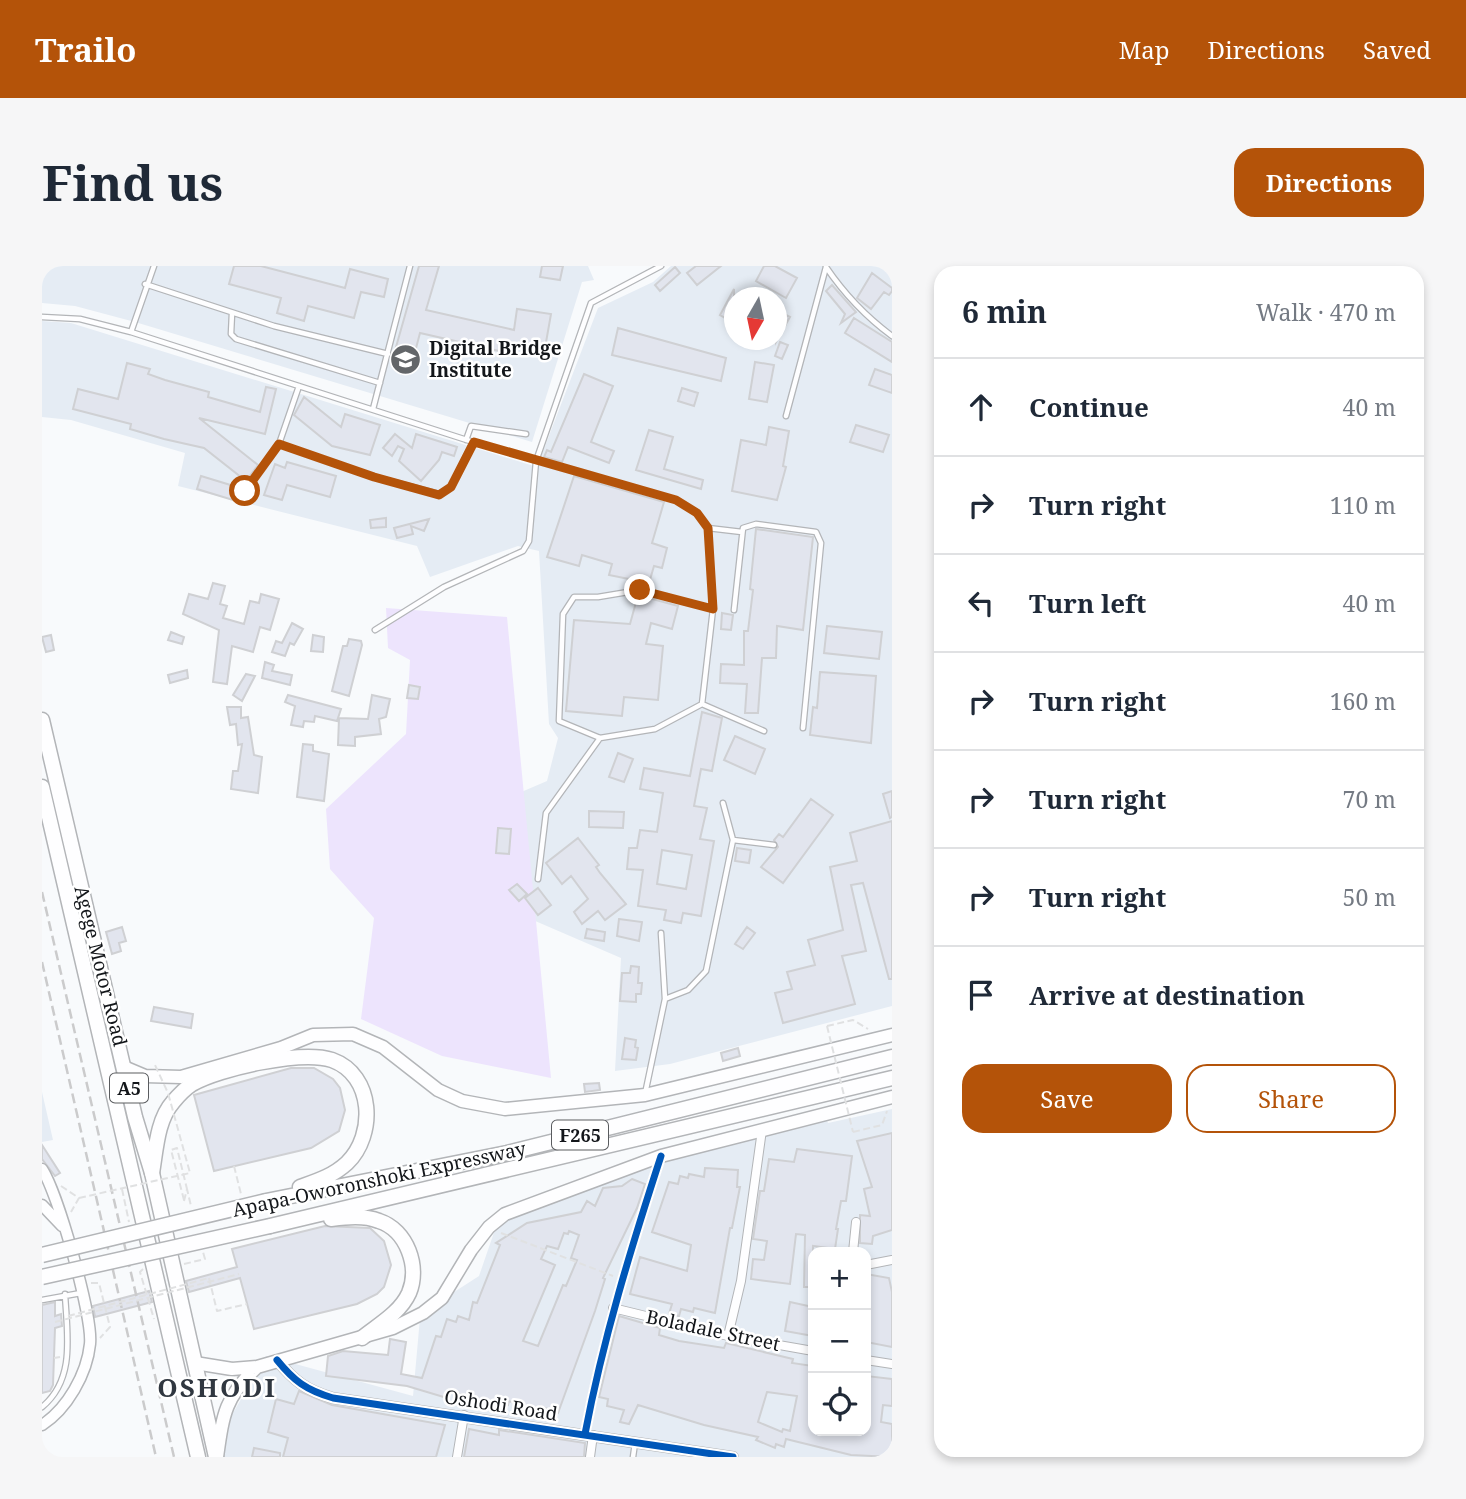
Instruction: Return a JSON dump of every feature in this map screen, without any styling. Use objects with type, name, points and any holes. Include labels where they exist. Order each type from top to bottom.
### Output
[{"type":"highway","name":"Agege Motor Road","points":[[42,720],[126,1068],[135,1117],[152,1173],[217,1457]]},
{"type":"highway","name":"Agege Motor Road","points":[[42,787],[198,1457]]},
{"type":"highway","points":[[62,873],[77,867]]},
{"type":"highway","points":[[152,1173],[162,1122],[171,1104],[191,1084],[294,1056],[334,1060],[360,1084],[368,1113],[358,1148],[348,1162],[331,1175],[266,1201]]},
{"type":"highway","name":"Apapa-Oworonshoki Expressway","points":[[42,1255],[266,1201],[507,1153],[892,1058]]},
{"type":"highway","name":"Apapa-Oworonshoki Expressway","points":[[42,1277],[270,1226],[892,1078]]},
{"type":"highway","points":[[270,1226],[349,1217],[383,1222],[405,1242],[413,1263],[409,1294],[400,1307],[362,1338]]},
{"type":"main road","points":[[126,1068],[145,1076],[181,1077],[281,1048],[313,1035],[354,1034],[383,1047],[438,1090],[486,1107],[505,1109],[645,1094],[892,1035]]},
{"type":"main road","points":[[195,1363],[232,1369],[257,1367],[362,1338],[424,1313],[442,1298],[489,1227],[505,1214],[661,1156],[892,1097]]},
{"type":"main road","points":[[42,1169],[60,1209],[89,1328],[87,1360],[72,1392],[42,1425]]},
{"type":"main road","points":[[42,1205],[57,1217],[66,1231]]},
{"type":"main road","points":[[217,1457],[228,1399],[238,1384],[257,1367]]},
{"type":"street","points":[[728,1336],[741,1281],[762,1130]]},
{"type":"street","points":[[590,1457],[589,1435],[613,1308],[661,1156]]},
{"type":"street","points":[[854,1247],[856,1222]]},
{"type":"street","points":[[871,1264],[892,1260]]},
{"type":"street","name":"Boladale Street","points":[[613,1308],[728,1336],[808,1350]]},
{"type":"street","name":"Oshodi Road","points":[[277,1360],[294,1381],[306,1390],[333,1398],[635,1442],[684,1454],[733,1457]]},
{"type":"street","points":[[871,1361],[892,1364]]},
{"type":"street","points":[[457,1457],[464,1415]]},
{"type":"lane","points":[[131,332],[145,284],[154,266]]},
{"type":"lane","points":[[373,409],[410,266]]},
{"type":"lane","points":[[375,629],[444,587],[523,551],[530,534],[536,461],[591,303],[662,266]]},
{"type":"lane","points":[[826,267],[844,294],[868,318],[892,336]]},
{"type":"lane","points":[[786,416],[826,267]]},
{"type":"lane","points":[[145,284],[232,313],[388,354]]},
{"type":"lane","points":[[232,313],[231,334],[236,339],[380,383]]},
{"type":"lane","points":[[42,317],[79,319],[131,332],[466,440],[676,500],[697,513],[708,528],[713,609],[702,704]]},
{"type":"lane","points":[[245,491],[279,444],[299,386]]},
{"type":"lane","points":[[466,440],[471,426],[526,434]]},
{"type":"lane","points":[[279,444],[374,477],[439,495],[451,487],[474,442]]},
{"type":"lane","points":[[734,610],[742,532],[745,526],[756,524],[813,530],[820,538],[803,728]]},
{"type":"lane","points":[[708,528],[742,532]]},
{"type":"lane","points":[[702,704],[655,729],[600,738],[559,721],[563,614],[574,597],[598,597],[640,590],[713,609]]},
{"type":"lane","points":[[702,704],[764,731]]},
{"type":"lane","points":[[538,879],[546,813],[600,738]]},
{"type":"lane","points":[[665,999],[688,990],[706,971],[733,840],[723,803]]},
{"type":"lane","points":[[733,840],[774,845]]},
{"type":"lane","points":[[645,1094],[665,999],[662,933]]},
{"type":"lane","points":[[42,1300],[81,1293]]},
{"type":"lane","points":[[42,1407],[55,1396],[65,1373],[68,1355],[65,1294]]},
{"type":"lane","points":[[633,1457],[635,1442]]},
{"type":"lane","points":[[654,1457],[656,1446]]},
{"type":"path","points":[[853,1020],[827,1026],[853,1132],[882,1125],[892,1097]]},
{"type":"path","points":[[79,1198],[190,1173],[168,1093],[155,1065]]},
{"type":"path","points":[[184,1201],[171,1150],[177,1148],[187,1189]]},
{"type":"path","points":[[122,1189],[127,1214]]},
{"type":"path","points":[[489,1227],[621,1279]]},
{"type":"path","points":[[140,1272],[152,1318]]},
{"type":"path","points":[[55,1322],[239,1273]]},
{"type":"path","points":[[68,1316],[209,1279],[217,1311],[247,1304]]},
{"type":"path","points":[[99,1283],[110,1327]]},
{"type":"shaded area","name":"Digital Bridge Institute","points":[[42,266],[588,266],[594,280],[582,282],[532,442],[135,322],[75,306],[42,303]]},
{"type":"shaded area","points":[[671,266],[892,266],[892,1006],[670,1064],[615,1071],[621,958],[519,914],[519,793],[547,781],[558,738],[549,724],[539,551],[518,546],[430,577],[417,546],[178,486],[185,453],[71,420],[42,417],[42,321],[71,323],[537,467],[598,308],[653,282]]},
{"type":"shaded area","points":[[386,608],[507,617],[551,1078],[442,1056],[361,1019],[374,918],[330,869],[326,809],[406,734],[410,660],[388,648]]},
{"type":"shaded area","points":[[42,1092],[53,1140],[42,1142]]},
{"type":"shaded area","points":[[892,1109],[892,1457],[213,1457],[211,1451],[266,1356],[413,1396],[420,1318],[434,1305],[479,1276],[500,1215],[590,1180],[826,1118],[828,1123]]},
{"type":"building","points":[[234,266],[261,266],[345,288],[350,269],[388,279],[384,297],[361,292],[354,318],[308,306],[304,321],[277,313],[281,298],[229,284]]},
{"type":"building","points":[[419,266],[439,266],[426,310],[514,330],[517,309],[551,314],[545,348],[502,341],[499,351],[420,333],[415,352],[396,347]]},
{"type":"building","points":[[542,266],[563,266],[560,280],[540,277]]},
{"type":"building","points":[[696,266],[721,266],[697,285],[687,273]]},
{"type":"building","points":[[764,266],[775,266],[797,278],[787,296],[787,287],[767,287],[756,281]]},
{"type":"building","points":[[675,267],[680,273],[660,291],[655,285]]},
{"type":"building","points":[[872,273],[892,288],[892,291],[889,295],[884,292],[871,309],[857,298]]},
{"type":"building","points":[[832,285],[856,312],[841,323],[845,314],[826,291]]},
{"type":"building","points":[[854,318],[892,342],[892,362],[845,333]]},
{"type":"building","points":[[618,328],[726,358],[721,381],[612,355]]},
{"type":"building","points":[[777,350],[786,350],[782,359],[775,356]]},
{"type":"building","points":[[755,362],[774,365],[767,402],[749,399]]},
{"type":"building","points":[[127,363],[150,369],[148,374],[209,392],[208,397],[260,412],[266,387],[276,389],[265,434],[199,418],[258,465],[246,481],[204,448],[130,429],[131,424],[73,409],[78,389],[118,399]]},
{"type":"building","points":[[875,369],[892,375],[892,393],[869,385]]},
{"type":"building","points":[[584,374],[613,386],[591,442],[614,451],[609,463],[568,447],[562,462],[544,457],[547,450],[551,452]]},
{"type":"building","points":[[682,388],[698,393],[694,406],[678,401]]},
{"type":"building","points":[[304,397],[341,427],[345,414],[380,425],[370,455],[332,446],[294,415]]},
{"type":"building","points":[[856,425],[889,435],[883,452],[850,442]]},
{"type":"building","points":[[769,427],[789,431],[783,466],[786,467],[777,500],[732,491],[741,440],[766,445]]},
{"type":"building","points":[[649,430],[673,437],[664,469],[703,480],[701,489],[636,470]]},
{"type":"building","points":[[395,434],[412,448],[416,434],[457,447],[454,456],[442,452],[439,460],[421,481],[399,461],[404,449],[398,446],[392,456],[383,448]]},
{"type":"building","points":[[287,462],[336,476],[330,497],[287,485],[282,500],[264,495],[275,464],[285,468]]},
{"type":"building","points":[[201,476],[237,487],[233,500],[197,489]]},
{"type":"building","points":[[574,476],[664,502],[652,543],[667,548],[662,568],[654,566],[649,583],[609,575],[612,564],[582,555],[579,566],[547,557]]},
{"type":"building","points":[[386,518],[386,527],[371,528],[370,520]]},
{"type":"building","points":[[429,519],[424,531],[411,526],[413,534],[397,538],[394,528]]},
{"type":"building","points":[[756,529],[813,537],[803,630],[777,626],[776,658],[762,658],[758,713],[745,713],[747,684],[720,683],[721,664],[744,665],[744,631],[748,631],[753,590],[750,589]]},
{"type":"building","points":[[213,583],[225,586],[220,604],[227,606],[223,618],[244,624],[250,601],[259,603],[261,594],[279,599],[270,630],[260,627],[253,652],[232,646],[227,684],[213,682],[219,630],[183,614],[189,594],[208,599]]},
{"type":"building","points":[[638,595],[678,606],[672,629],[651,623],[646,644],[663,646],[658,700],[624,697],[622,716],[566,711],[574,620],[630,624]]},
{"type":"building","points":[[722,613],[733,615],[731,630],[721,629]]},
{"type":"building","points":[[292,623],[303,629],[294,645],[290,643],[285,656],[272,652],[276,641],[282,643]]},
{"type":"building","points":[[827,626],[882,632],[879,659],[824,653]]},
{"type":"building","points":[[171,632],[184,637],[182,644],[168,640]]},
{"type":"building","points":[[51,635],[54,650],[46,652],[42,637]]},
{"type":"building","points":[[313,635],[324,637],[323,652],[311,651]]},
{"type":"building","points":[[349,639],[361,641],[362,645],[349,696],[332,691],[343,646],[347,646]]},
{"type":"building","points":[[265,662],[274,665],[272,671],[292,675],[290,685],[262,678]]},
{"type":"building","points":[[187,670],[188,678],[170,683],[168,675]]},
{"type":"building","points":[[820,672],[876,676],[871,743],[810,735],[813,707],[817,708]]},
{"type":"building","points":[[246,674],[255,676],[242,701],[233,695]]},
{"type":"building","points":[[409,685],[420,687],[418,699],[407,698]]},
{"type":"building","points":[[288,695],[341,709],[337,721],[315,716],[314,722],[304,721],[303,727],[291,725],[295,706],[285,702]]},
{"type":"building","points":[[372,695],[390,699],[386,717],[379,719],[381,734],[355,737],[355,746],[338,745],[339,718],[368,719]]},
{"type":"building","points":[[227,707],[241,707],[241,718],[248,717],[254,755],[262,757],[258,793],[231,789],[233,771],[238,771],[242,744],[238,745],[236,724],[230,725]]},
{"type":"building","points":[[702,712],[722,718],[712,771],[701,769],[694,806],[707,808],[700,839],[714,841],[701,916],[683,913],[681,923],[664,920],[666,910],[638,906],[643,870],[627,869],[629,848],[637,848],[640,830],[657,832],[663,793],[640,789],[644,768],[690,776]],"holes":[[[662,850],[692,855],[686,889],[657,884]]]},
{"type":"building","points":[[735,736],[765,749],[755,774],[724,760]]},
{"type":"building","points":[[303,744],[313,745],[313,751],[329,754],[324,801],[297,797]]},
{"type":"building","points":[[618,753],[633,759],[624,782],[609,777]]},
{"type":"building","points":[[892,791],[892,817],[890,818],[883,794]]},
{"type":"building","points":[[811,799],[833,815],[783,883],[761,867],[778,847],[774,840],[779,834],[783,837]]},
{"type":"building","points":[[589,811],[624,812],[623,828],[589,827]]},
{"type":"building","points":[[892,821],[892,979],[889,979],[863,883],[851,885],[866,951],[842,956],[855,1004],[783,1023],[775,993],[792,989],[787,972],[815,965],[808,940],[843,930],[830,867],[857,861],[850,833]]},
{"type":"building","points":[[498,828],[511,829],[509,854],[496,853]]},
{"type":"building","points":[[578,838],[599,865],[596,867],[600,873],[626,904],[605,920],[598,911],[582,924],[574,912],[588,899],[571,876],[562,884],[546,863]]},
{"type":"building","points":[[737,848],[751,850],[749,863],[735,861]]},
{"type":"building","points":[[517,884],[527,894],[519,901],[509,890]]},
{"type":"building","points":[[538,888],[551,905],[538,915],[525,898]]},
{"type":"building","points":[[619,919],[642,922],[639,941],[617,936]]},
{"type":"building","points":[[122,927],[126,941],[119,943],[121,951],[112,954],[106,932]]},
{"type":"building","points":[[747,927],[755,933],[743,949],[735,944]]},
{"type":"building","points":[[587,929],[605,932],[604,941],[585,938]]},
{"type":"building","points":[[631,966],[639,967],[638,983],[642,983],[641,994],[636,994],[636,1002],[620,1001],[622,973],[630,973]]},
{"type":"building","points":[[154,1007],[193,1014],[191,1028],[151,1021]]},
{"type":"building","points":[[625,1038],[636,1040],[636,1060],[622,1059]]},
{"type":"building","points":[[738,1048],[740,1056],[723,1061],[721,1053]]},
{"type":"building","points":[[291,1068],[314,1068],[333,1079],[340,1088],[345,1110],[339,1131],[311,1148],[214,1171],[194,1095]]},
{"type":"building","points":[[599,1083],[600,1090],[585,1092],[584,1084]]},
{"type":"building","points":[[892,1133],[892,1230],[873,1236],[872,1244],[860,1243],[860,1215],[870,1216],[864,1189],[872,1187],[857,1141]]},
{"type":"building","points":[[42,1145],[60,1173],[55,1176],[42,1159]]},
{"type":"building","points":[[797,1149],[852,1156],[846,1201],[841,1201],[835,1247],[808,1247],[808,1287],[804,1287],[805,1235],[796,1234],[790,1284],[751,1279],[753,1259],[764,1260],[767,1241],[753,1239],[760,1191],[764,1191],[769,1159],[794,1162]]},
{"type":"building","points":[[705,1168],[738,1170],[737,1187],[740,1187],[715,1313],[694,1308],[693,1312],[681,1309],[679,1316],[669,1314],[672,1304],[630,1294],[640,1257],[687,1271],[691,1245],[652,1232],[669,1182],[678,1184],[680,1176],[688,1178],[689,1174],[704,1177]]},
{"type":"building","points":[[632,1179],[645,1184],[637,1208],[603,1278],[605,1279],[595,1311],[558,1413],[540,1406],[538,1412],[509,1401],[508,1405],[493,1400],[492,1403],[449,1391],[447,1398],[407,1386],[326,1376],[328,1356],[343,1351],[388,1355],[390,1339],[406,1342],[401,1374],[422,1378],[436,1336],[441,1337],[447,1319],[456,1322],[458,1316],[469,1320],[473,1302],[477,1303],[500,1245],[496,1243],[527,1223],[581,1212],[587,1201],[595,1206],[603,1188],[622,1186]],"holes":[[[569,1231],[579,1235],[571,1258],[577,1260],[566,1286],[563,1285],[538,1346],[523,1341],[555,1265],[541,1259],[547,1246],[558,1249],[564,1233],[568,1234]]]},
{"type":"building","points":[[325,1226],[370,1228],[384,1241],[391,1265],[384,1287],[377,1294],[357,1304],[254,1329],[240,1278],[189,1292],[186,1281],[237,1267],[232,1249]]},
{"type":"building","points":[[871,1275],[889,1278],[892,1292],[892,1347],[871,1343]]},
{"type":"building","points":[[149,1291],[152,1302],[95,1317],[93,1306]]},
{"type":"building","points":[[55,1302],[55,1316],[61,1314],[62,1326],[55,1328],[53,1385],[50,1391],[42,1393],[42,1305]]},
{"type":"building","points":[[790,1302],[808,1306],[808,1335],[785,1331]]},
{"type":"building","points":[[619,1316],[660,1328],[659,1335],[679,1341],[724,1348],[726,1343],[793,1359],[792,1363],[808,1365],[808,1436],[871,1436],[871,1376],[892,1379],[892,1406],[883,1405],[881,1422],[892,1424],[892,1457],[851,1455],[786,1439],[784,1447],[776,1444],[775,1448],[756,1440],[758,1437],[704,1425],[638,1405],[629,1424],[620,1422],[624,1410],[607,1406],[608,1399],[599,1397]],"holes":[[[767,1392],[797,1396],[790,1431],[783,1429],[782,1432],[758,1422]]]},
{"type":"building","points":[[299,1391],[332,1405],[445,1425],[436,1457],[283,1457],[288,1438],[268,1432],[276,1399],[294,1404]]},
{"type":"building","points":[[469,1429],[499,1435],[499,1430],[585,1443],[584,1457],[464,1457]]},
{"type":"building","points":[[254,1448],[280,1453],[280,1457],[252,1457]]},
{"type":"railway","points":[[42,892],[174,1457]]},
{"type":"railway","points":[[42,962],[156,1457]]},
{"type":"cycle path","points":[[585,1434],[618,1294],[661,1156]]},
{"type":"cycle path","points":[[277,1360],[301,1384],[333,1398],[733,1457]]},
{"type":"place","name":"Digital Bridge Institute","points":[[406,359]]},
{"type":"district","name":"OSHODI","points":[[217,1387]]},
{"type":"route","points":[[245,491],[279,444],[374,477],[439,495],[451,487],[474,442],[676,500],[697,513],[708,528],[713,609],[640,590]]}]
